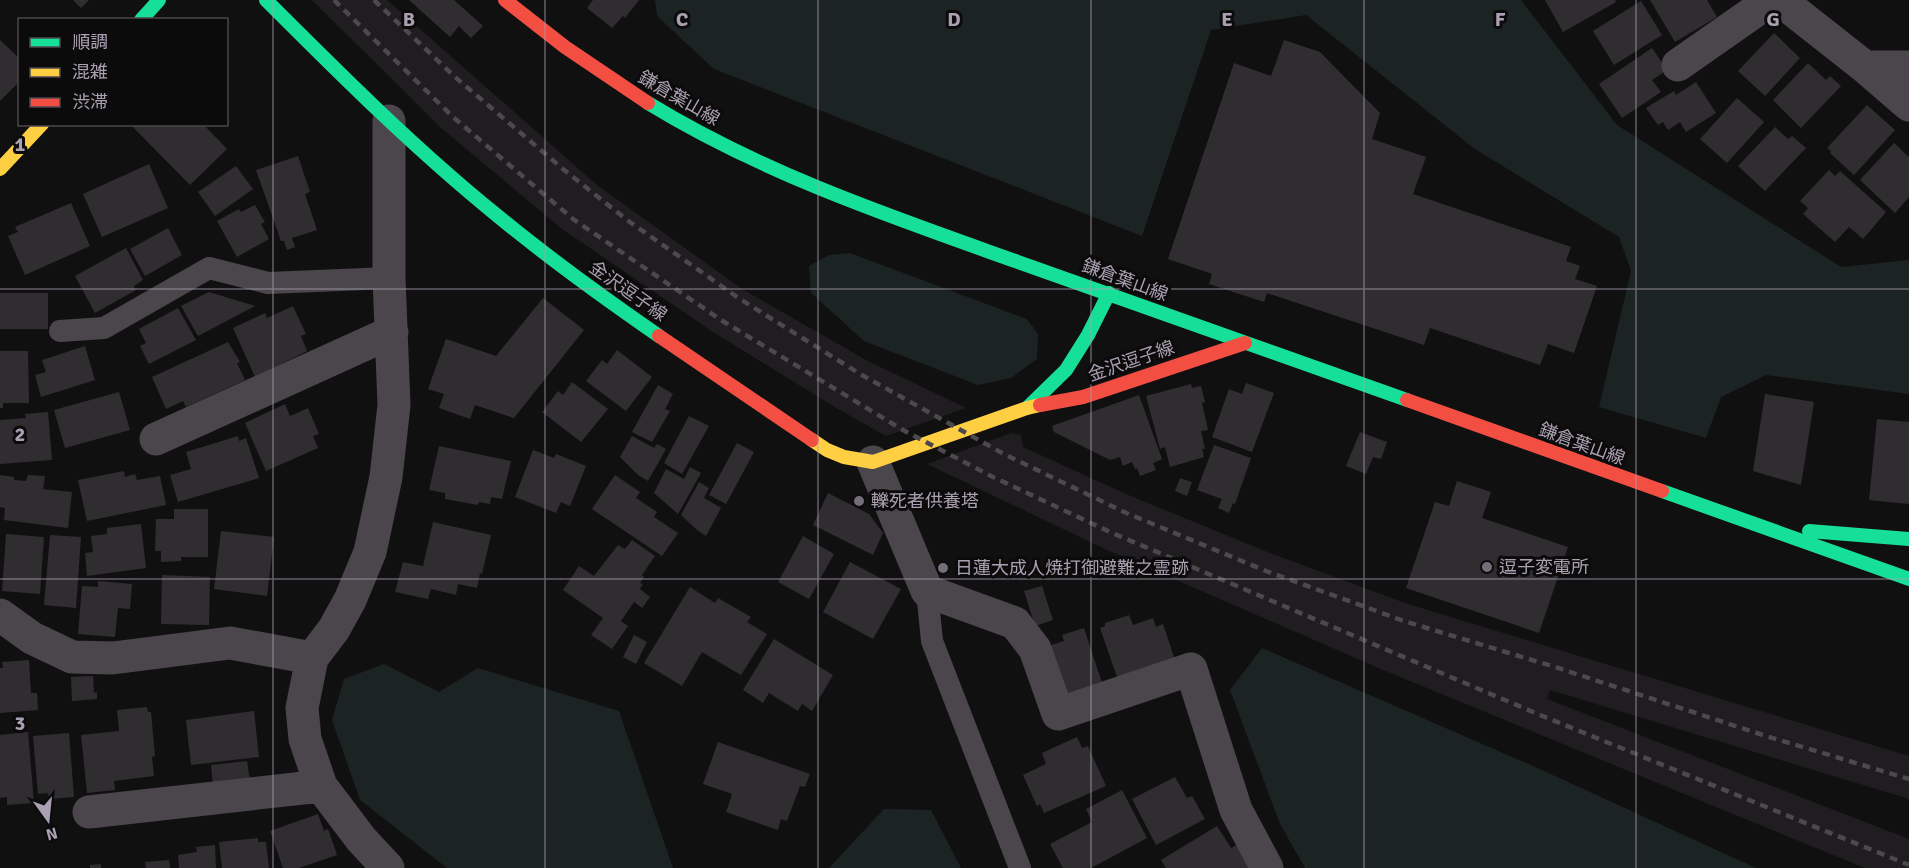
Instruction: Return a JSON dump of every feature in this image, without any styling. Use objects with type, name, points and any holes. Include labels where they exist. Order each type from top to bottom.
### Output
[{"type":"main road","points":[[143,18],[159,0]]},
{"type":"main road","name":"金沢逗子線","points":[[266,0],[389,121],[473,195],[580,280],[827,450],[858,462],[873,462],[1028,408],[1083,397],[1245,343]]},
{"type":"main road","name":"鎌倉葉山線","points":[[505,0],[586,63],[643,100],[760,163],[883,214],[1909,579]]},
{"type":"main road","points":[[0,169],[40,126]]},
{"type":"main road","name":"金沢逗子線","points":[[1028,408],[1066,370],[1088,335],[1109,293]]},
{"type":"main road","name":"鎌倉葉山線","points":[[1765,528],[1909,539]]},
{"type":"street","points":[[1678,65],[1771,0]]},
{"type":"street","points":[[1780,0],[1909,105]]},
{"type":"street","points":[[1865,67],[1909,67]]},
{"type":"street","points":[[388,868],[321,786],[305,739],[302,708],[312,658],[334,630],[345,610],[370,552],[386,477],[394,405],[389,279],[389,121]]},
{"type":"street","points":[[156,439],[392,332]]},
{"type":"street","points":[[873,462],[927,591],[1015,623],[1035,648],[1058,714],[1191,669],[1236,810],[1268,868]]},
{"type":"street","points":[[0,615],[32,638],[72,657],[113,658],[230,643],[312,658]]},
{"type":"street","points":[[89,812],[321,786]]},
{"type":"lane","points":[[60,331],[104,327],[209,268],[268,284],[389,279]]},
{"type":"lane","points":[[927,591],[932,641],[1020,868]]},
{"type":"shaded area","points":[[312,0],[387,0],[597,185],[742,289],[868,361],[966,408],[886,436],[713,332],[562,229],[441,128]]},
{"type":"shaded area","points":[[655,0],[1521,0],[1617,125],[1841,267],[1909,260],[1909,394],[1766,375],[1721,397],[1706,438],[1599,407],[1631,271],[1619,237],[1475,149],[1306,15],[1211,30],[1142,236],[714,69],[657,16]]},
{"type":"shaded area","points":[[850,253],[1027,319],[1038,334],[1037,359],[1011,378],[978,385],[864,341],[811,293],[809,266],[829,255]]},
{"type":"shaded area","points":[[1011,433],[1021,435],[1023,447],[1126,494],[1270,553],[1408,604],[1909,756],[1909,799],[1550,690],[1547,699],[1909,839],[1909,868],[1865,868],[1745,819],[1383,670],[1105,549],[927,464]]},
{"type":"shaded area","points":[[1262,648],[1533,766],[1756,868],[1305,868],[1280,824],[1230,690]]},
{"type":"shaded area","points":[[384,664],[439,692],[478,668],[619,711],[673,868],[447,868],[360,800],[332,720],[344,679]]},
{"type":"shaded area","points":[[884,809],[931,810],[961,868],[829,868]]},
{"type":"building","points":[[73,0],[89,0],[81,8]]},
{"type":"building","points":[[409,0],[454,0],[483,26],[471,38],[459,26],[450,37]]},
{"type":"building","points":[[593,0],[639,0],[625,18],[623,16],[612,28],[587,8]]},
{"type":"building","points":[[1545,0],[1615,0],[1616,2],[1563,32]]},
{"type":"building","points":[[1650,0],[1707,0],[1717,17],[1675,42]]},
{"type":"building","points":[[1641,1],[1662,35],[1614,65],[1593,31]]},
{"type":"building","points":[[1774,33],[1800,58],[1765,96],[1738,71]]},
{"type":"building","points":[[0,40],[18,57],[18,83],[0,101]]},
{"type":"building","points":[[1284,40],[1320,52],[1380,113],[1372,139],[1426,157],[1413,194],[1571,247],[1566,261],[1580,266],[1575,279],[1597,286],[1574,353],[1548,344],[1540,365],[1430,328],[1424,345],[1267,293],[1264,302],[1209,284],[1212,274],[1168,259],[1234,63],[1271,76]]},
{"type":"building","points":[[1652,48],[1667,70],[1652,80],[1661,92],[1622,118],[1599,84]]},
{"type":"building","points":[[1808,63],[1826,80],[1830,76],[1841,86],[1801,128],[1773,100]]},
{"type":"building","points":[[1696,82],[1716,113],[1686,132],[1680,122],[1668,130],[1663,122],[1658,125],[1646,108],[1674,91],[1676,95]]},
{"type":"building","points":[[1737,98],[1764,122],[1727,163],[1700,139]]},
{"type":"building","points":[[1867,105],[1895,130],[1854,175],[1827,148]]},
{"type":"building","points":[[132,126],[205,126],[227,149],[190,185]]},
{"type":"building","points":[[1775,127],[1788,139],[1792,136],[1806,148],[1765,191],[1738,166]]},
{"type":"building","points":[[1894,143],[1909,157],[1909,197],[1895,213],[1860,180]]},
{"type":"building","points":[[298,156],[310,192],[305,194],[317,230],[292,238],[295,247],[287,250],[284,241],[281,241],[256,170]]},
{"type":"building","points":[[149,164],[168,208],[102,237],[83,194]]},
{"type":"building","points":[[236,166],[253,189],[215,216],[198,192]]},
{"type":"building","points":[[1829,170],[1835,176],[1840,171],[1886,212],[1863,239],[1849,227],[1835,242],[1803,214],[1808,208],[1800,201]]},
{"type":"building","points":[[71,203],[90,246],[25,275],[8,236],[18,232],[15,227]]},
{"type":"building","points":[[255,205],[265,222],[261,224],[269,239],[237,257],[217,221],[239,209],[241,212]]},
{"type":"building","points":[[168,228],[182,255],[145,276],[130,249]]},
{"type":"building","points":[[126,248],[143,280],[134,286],[136,290],[95,313],[75,276]]},
{"type":"building","points":[[209,292],[255,306],[198,336],[181,306]]},
{"type":"building","points":[[0,293],[48,293],[48,329],[0,329]]},
{"type":"building","points":[[543,298],[584,330],[514,418],[475,405],[470,419],[439,408],[444,394],[428,389],[446,339],[496,356]]},
{"type":"building","points":[[293,306],[306,334],[301,336],[307,351],[255,377],[233,328],[265,313],[267,318]]},
{"type":"building","points":[[178,308],[196,340],[149,364],[140,346],[146,343],[139,329]]},
{"type":"building","points":[[228,342],[240,362],[237,363],[245,380],[186,407],[183,401],[166,409],[152,377]]},
{"type":"building","points":[[85,346],[95,380],[41,397],[35,375],[46,372],[42,360]]},
{"type":"building","points":[[617,350],[652,377],[626,411],[586,381],[602,360],[607,364]]},
{"type":"building","points":[[0,351],[28,351],[29,403],[3,403],[3,408],[0,408]]},
{"type":"building","points":[[572,382],[608,409],[581,442],[542,412],[558,391],[563,395]]},
{"type":"building","points":[[1246,383],[1274,393],[1252,452],[1212,437],[1229,389],[1242,394]]},
{"type":"building","points":[[1191,384],[1192,388],[1201,386],[1205,402],[1202,403],[1208,430],[1201,431],[1205,449],[1202,449],[1204,457],[1170,467],[1165,447],[1160,449],[1146,396]]},
{"type":"building","points":[[658,385],[673,394],[665,409],[670,411],[652,442],[632,432]]},
{"type":"building","points":[[119,392],[130,430],[65,448],[54,410]]},
{"type":"building","points":[[1765,394],[1814,402],[1801,485],[1753,471]]},
{"type":"building","points":[[1139,395],[1162,459],[1153,463],[1156,470],[1140,476],[1132,462],[1123,466],[1120,457],[1110,460],[1054,432],[1052,426]]},
{"type":"building","points":[[285,404],[290,416],[308,408],[319,434],[313,436],[318,448],[266,471],[245,423]]},
{"type":"building","points":[[48,412],[52,460],[0,464],[0,420],[26,418],[25,414]]},
{"type":"building","points":[[689,416],[709,426],[682,474],[664,463]]},
{"type":"building","points":[[1877,419],[1909,422],[1909,504],[1869,500]]},
{"type":"building","points":[[1360,432],[1387,442],[1381,459],[1373,457],[1366,474],[1346,466]]},
{"type":"building","points":[[238,436],[239,441],[246,438],[259,478],[178,502],[170,475],[191,469],[186,452]]},
{"type":"building","points":[[632,436],[654,448],[657,444],[666,449],[648,481],[638,475],[620,457]]},
{"type":"building","points":[[737,443],[754,452],[726,504],[709,495]]},
{"type":"building","points":[[1214,445],[1251,458],[1235,504],[1233,503],[1229,513],[1218,508],[1222,499],[1197,490]]},
{"type":"building","points":[[439,446],[511,461],[502,499],[491,497],[490,504],[479,502],[478,505],[445,499],[445,493],[429,490]]},
{"type":"building","points":[[533,450],[554,458],[556,454],[586,466],[570,506],[561,502],[556,513],[515,497]]},
{"type":"building","points":[[690,467],[701,473],[678,514],[654,493],[666,469],[684,479]]},
{"type":"building","points":[[124,471],[125,477],[135,474],[137,480],[160,476],[166,505],[87,521],[78,480]]},
{"type":"building","points":[[0,475],[26,481],[28,475],[45,476],[43,489],[72,492],[68,528],[4,520],[5,508],[0,507]]},
{"type":"building","points":[[615,475],[640,492],[636,498],[657,512],[654,517],[678,533],[662,556],[592,509]]},
{"type":"building","points":[[1180,478],[1192,482],[1187,496],[1175,491]]},
{"type":"building","name":"逗子変電所","points":[[1457,481],[1491,492],[1482,518],[1568,547],[1539,633],[1406,588],[1435,502],[1449,506]]},
{"type":"building","points":[[699,482],[709,488],[704,498],[721,508],[706,536],[681,515]]},
{"type":"building","points":[[828,493],[869,514],[883,533],[873,555],[813,525]]},
{"type":"building","points":[[174,509],[208,509],[208,557],[181,557],[181,561],[161,562],[161,551],[155,551],[156,519],[174,519]]},
{"type":"building","points":[[433,522],[491,535],[477,588],[458,584],[456,595],[431,589],[428,599],[395,592],[403,562],[423,566]]},
{"type":"building","points":[[141,524],[146,568],[87,576],[85,553],[93,552],[91,536],[107,534],[107,528]]},
{"type":"building","points":[[221,531],[274,537],[267,596],[214,589]]},
{"type":"building","points":[[6,534],[44,537],[40,594],[2,591]]},
{"type":"building","points":[[50,535],[81,537],[76,608],[44,605]]},
{"type":"building","points":[[803,536],[834,554],[809,599],[778,582]]},
{"type":"building","points":[[632,540],[655,556],[642,575],[644,577],[640,583],[643,584],[640,589],[650,597],[642,608],[634,602],[621,621],[628,626],[612,649],[591,635],[603,618],[563,590],[579,566],[594,576],[618,545],[625,549]]},
{"type":"building","points":[[850,562],[901,589],[873,639],[823,612]]},
{"type":"building","points":[[162,575],[210,577],[209,625],[161,624]]},
{"type":"building","points":[[98,581],[132,584],[130,609],[118,608],[115,637],[78,634],[82,586],[98,587]]},
{"type":"building","points":[[1042,586],[1053,620],[1035,626],[1024,591]]},
{"type":"building","points":[[690,587],[715,603],[718,598],[751,617],[747,622],[767,634],[741,675],[702,652],[682,686],[644,663]]},
{"type":"building","points":[[1129,615],[1133,625],[1153,618],[1156,627],[1163,624],[1175,660],[1117,677],[1100,628],[1105,626],[1105,623]]},
{"type":"building","points":[[1084,628],[1102,683],[1063,695],[1048,646],[1064,641],[1062,635]]},
{"type":"building","points":[[634,635],[647,642],[636,664],[623,657]]},
{"type":"building","points":[[774,639],[833,675],[812,711],[802,704],[798,711],[769,693],[763,703],[743,690]]},
{"type":"building","points":[[29,660],[31,693],[37,693],[38,710],[0,713],[2,662]]},
{"type":"building","points":[[93,676],[94,693],[97,692],[97,699],[72,701],[71,677]]},
{"type":"building","points":[[147,707],[148,712],[151,712],[155,756],[152,757],[154,776],[114,781],[115,790],[87,793],[81,735],[119,731],[117,710]]},
{"type":"building","points":[[254,711],[259,757],[191,765],[186,720]]},
{"type":"building","points":[[28,732],[34,803],[7,805],[7,797],[0,798],[0,735]]},
{"type":"building","points":[[69,733],[74,797],[49,799],[48,793],[38,794],[33,736]]},
{"type":"building","points":[[1077,737],[1082,748],[1088,746],[1106,786],[1044,813],[1040,804],[1037,806],[1023,775],[1046,764],[1042,753]]},
{"type":"building","points":[[718,742],[810,774],[805,787],[800,786],[787,821],[781,819],[778,830],[726,812],[732,794],[703,784]]},
{"type":"building","points":[[247,761],[250,781],[213,785],[211,765]]},
{"type":"building","points":[[1175,777],[1187,798],[1192,796],[1205,819],[1156,845],[1132,799]]},
{"type":"building","points":[[1122,790],[1147,838],[1091,868],[1063,868],[1050,844],[1092,822],[1086,809]]},
{"type":"building","points":[[318,814],[324,831],[328,829],[337,855],[299,868],[283,868],[270,831]]},
{"type":"building","points":[[1217,826],[1231,848],[1238,844],[1253,868],[1166,868],[1161,860]]},
{"type":"building","points":[[258,838],[258,842],[266,842],[269,868],[222,868],[219,842]]},
{"type":"building","points":[[215,845],[216,868],[179,868],[178,855],[197,852],[196,847]]},
{"type":"building","points":[[169,860],[170,868],[146,868],[145,862]]},
{"type":"building","points":[[101,864],[101,868],[90,868],[90,865]]},
{"type":"railway","points":[[334,0],[453,117],[573,219],[721,320],[903,430],[991,476],[1110,532],[1540,715],[1909,865]]},
{"type":"railway","points":[[374,0],[455,77],[627,220],[740,299],[860,374],[1004,454],[1124,512],[1266,571],[1404,621],[1909,779]]},
{"type":"traffic: fast","points":[[143,18],[159,0]]},
{"type":"traffic: fast","points":[[266,0],[380,112],[468,192],[518,233],[659,336]]},
{"type":"traffic: fast","points":[[648,103],[692,128],[783,173],[876,211],[1407,400]]},
{"type":"traffic: fast","points":[[1027,408],[1066,370],[1088,335],[1109,293]]},
{"type":"traffic: fast","points":[[1662,491],[1909,579]]},
{"type":"traffic: fast","points":[[1809,531],[1909,539]]},
{"type":"traffic: slow","points":[[0,169],[40,126]]},
{"type":"traffic: slow","points":[[812,440],[844,457],[873,462],[1040,405]]},
{"type":"traffic: jam","points":[[505,0],[565,47],[648,103]]},
{"type":"traffic: jam","points":[[659,336],[812,440]]},
{"type":"traffic: jam","points":[[1040,405],[1083,397],[1245,343]]},
{"type":"traffic: jam","points":[[1407,400],[1662,491]]},
{"type":"place","name":"轢死者供養塔","points":[[859,501]]},
{"type":"place","name":"逗子変電所","points":[[1487,567]]},
{"type":"place","name":"日蓮大成人焼打御避難之霊跡","points":[[943,568]]}]
